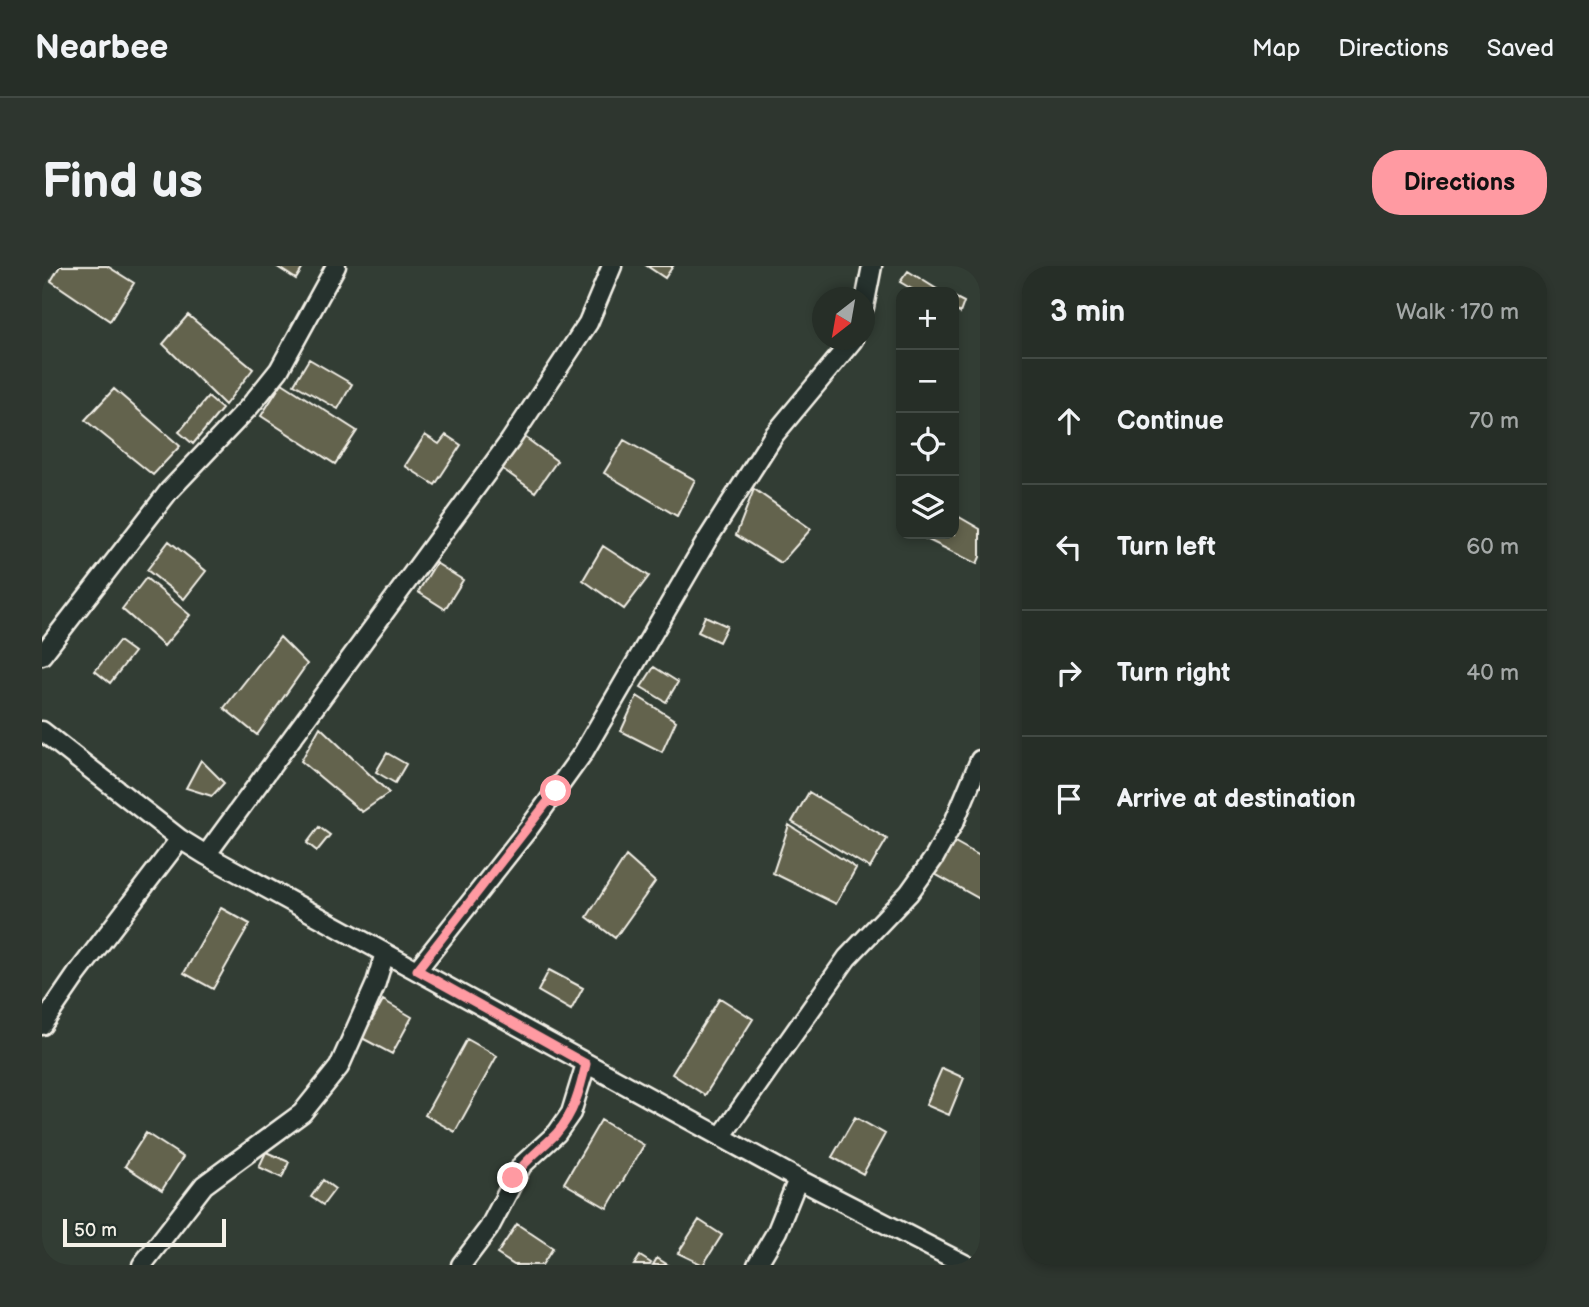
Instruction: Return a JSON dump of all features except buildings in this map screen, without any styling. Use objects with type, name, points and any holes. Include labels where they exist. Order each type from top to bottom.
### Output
[{"type":"street","points":[[42,654],[169,492],[250,406],[279,370],[336,266]]},
{"type":"street","points":[[206,855],[510,441],[588,323],[612,266]]},
{"type":"street","points":[[868,287],[872,266]]},
{"type":"street","points":[[417,970],[529,828],[583,752],[707,540],[774,435],[845,350]]},
{"type":"street","points":[[42,731],[180,839],[206,855],[798,1179],[965,1265]]},
{"type":"street","points":[[721,1137],[847,958],[909,893],[934,858],[955,820],[980,760]]},
{"type":"street","points":[[42,1025],[77,974],[180,839]]},
{"type":"street","points":[[142,1265],[204,1185],[302,1113],[339,1067],[374,986],[385,953]]},
{"type":"street","points":[[461,1265],[489,1228],[522,1165],[556,1133],[571,1113],[586,1064]]},
{"type":"street","points":[[757,1265],[777,1231],[798,1179]]},
{"type":"route","points":[[513,1178],[522,1165],[556,1133],[571,1113],[586,1064],[417,970],[556,791]]}]
